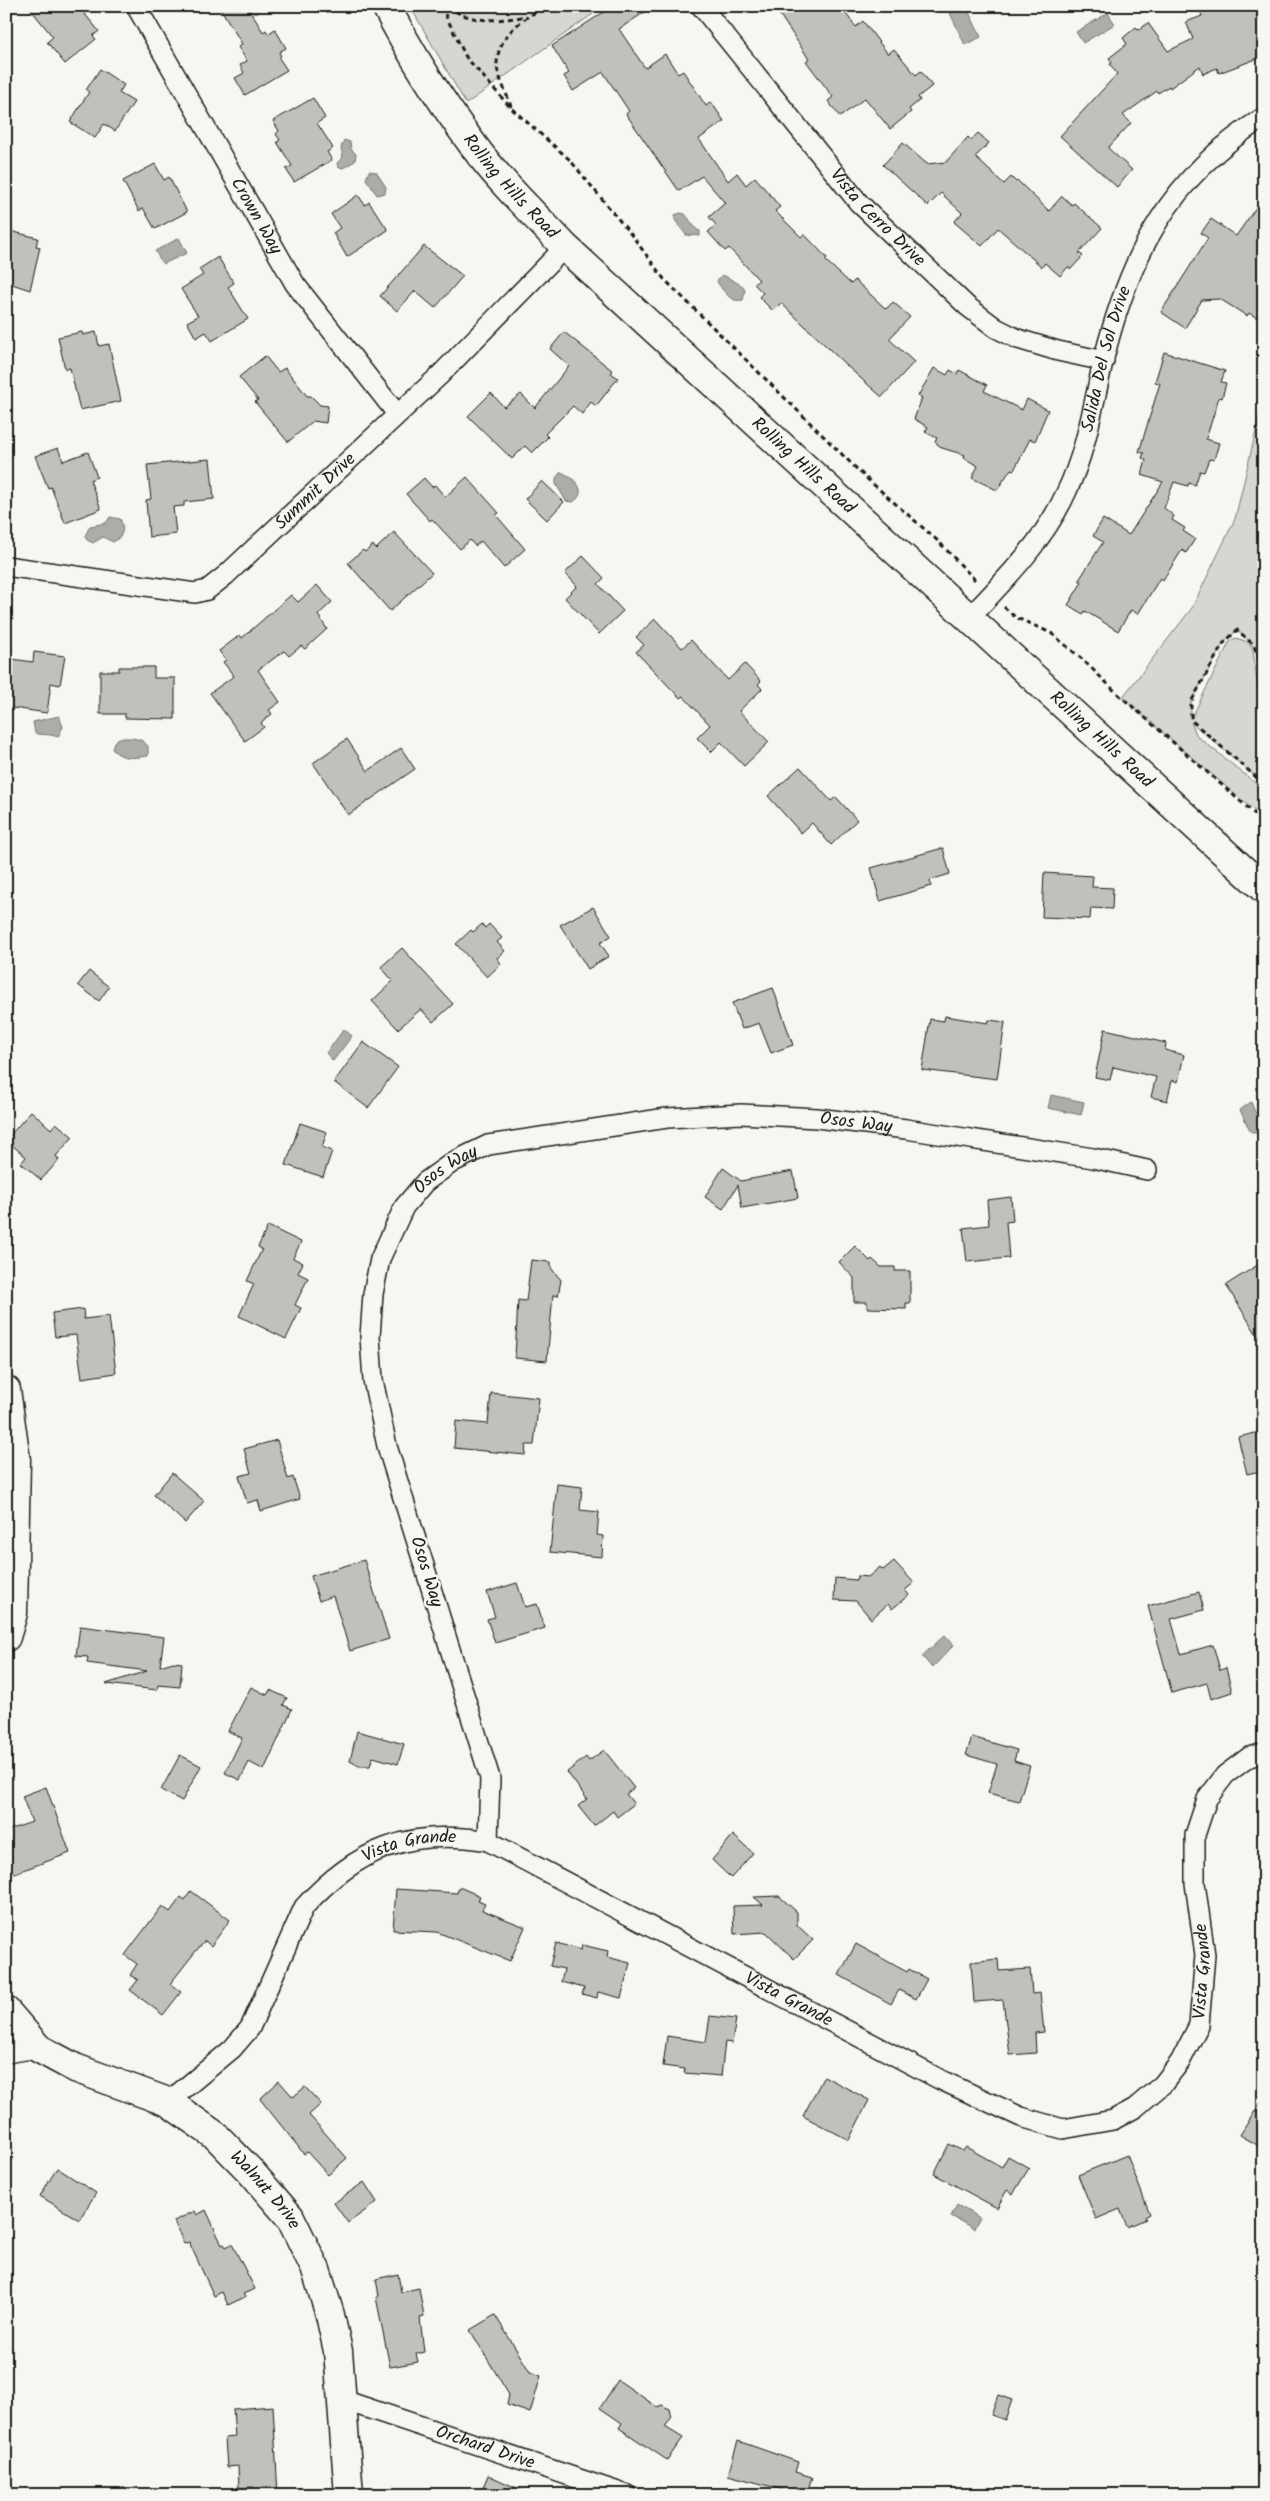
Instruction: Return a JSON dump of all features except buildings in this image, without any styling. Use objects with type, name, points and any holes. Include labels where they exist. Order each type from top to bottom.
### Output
[{"type":"street","name":"Crown Way","points":[[136,6],[295,284],[397,414]]},
{"type":"street","name":"Rolling Hills Road","points":[[386,6],[397,28],[474,146],[511,191],[566,247],[1264,889]]},
{"type":"street","name":"Vista Cerro Drive","points":[[701,6],[859,203],[967,306],[996,328],[1018,339],[1058,351],[1104,361]]},
{"type":"street","name":"Salida Del Sol Drive","points":[[969,618],[1039,539],[1066,493],[1086,438],[1120,301],[1142,246],[1171,200],[1203,164],[1239,132],[1264,117]]},
{"type":"street","name":"Summit Drive","points":[[6,566],[195,592],[207,590],[226,575],[440,375],[566,247]]},
{"type":"street","name":"Osos Way","points":[[488,1841],[490,1778],[387,1446],[372,1380],[370,1337],[373,1294],[380,1258],[404,1207],[425,1182],[453,1162],[488,1145],[667,1118],[741,1114],[817,1118],[906,1129],[1093,1158],[1147,1170]]},
{"type":"street","points":[[6,1390],[16,1460],[13,1613],[6,1637]]},
{"type":"street","name":"Vista Grande","points":[[168,2102],[232,2049],[250,2028],[304,1907],[338,1873],[392,1844],[443,1836],[488,1841],[941,2080],[1020,2117],[1063,2129],[1113,2120],[1128,2112],[1163,2084],[1180,2062],[1199,2025],[1205,1955],[1196,1883],[1195,1835],[1207,1799],[1225,1775],[1249,1757],[1264,1753]]},
{"type":"street","name":"Walnut Drive","points":[[6,2011],[38,2048],[75,2068],[168,2102],[216,2136],[252,2172],[290,2217],[316,2270],[330,2314],[338,2351],[349,2495]]},
{"type":"street","points":[[6,2053],[38,2048]]},
{"type":"street","name":"Orchard Drive","points":[[343,2400],[627,2495]]},
{"type":"path","points":[[441,6],[466,58],[511,108],[570,160],[633,237],[664,279],[858,470],[938,541],[1015,617],[1051,633],[1264,822]]},
{"type":"path","points":[[448,6],[461,14],[489,21],[526,16],[547,6]]},
{"type":"path","points":[[511,108],[497,66],[501,48],[509,33],[526,16]]},
{"type":"path","points":[[1264,695],[1260,660],[1254,644],[1237,630],[1223,644],[1191,702],[1191,720],[1264,784]]},
{"type":"shaded area","points":[[410,6],[604,6],[466,104]]},
{"type":"shaded area","points":[[966,6],[981,37],[965,45],[950,13]]},
{"type":"shaded area","points":[[1108,13],[1115,24],[1083,43],[1076,32]]},
{"type":"shaded area","points":[[344,140],[350,142],[351,149],[356,154],[355,161],[343,168],[338,167],[337,163],[343,157],[341,148]]},
{"type":"shaded area","points":[[369,171],[376,172],[386,187],[385,193],[377,195],[366,179]]},
{"type":"shaded area","points":[[685,214],[697,230],[700,231],[700,236],[686,235],[675,220],[675,215]]},
{"type":"shaded area","points":[[179,238],[187,253],[163,264],[155,251]]},
{"type":"shaded area","points":[[723,275],[743,286],[745,291],[743,300],[731,298],[717,282]]},
{"type":"shaded area","points":[[1264,397],[1264,695],[1259,659],[1252,645],[1237,630],[1223,644],[1191,702],[1191,719],[1230,641],[1236,638],[1248,642],[1253,651],[1258,687],[1264,709],[1264,784],[1191,722],[1197,736],[1264,790],[1264,819],[1122,698],[1192,608],[1235,519]]},
{"type":"shaded area","points":[[561,472],[575,481],[580,489],[578,498],[573,502],[566,501],[556,484],[556,478]]},
{"type":"shaded area","points":[[110,517],[120,519],[122,522],[123,529],[119,538],[113,542],[103,537],[93,543],[87,540],[85,536],[90,526],[106,523]]},
{"type":"shaded area","points":[[59,716],[63,727],[58,737],[35,733],[33,722]]},
{"type":"shaded area","points":[[119,738],[141,740],[148,746],[148,756],[124,757],[116,753],[112,749],[114,742]]},
{"type":"shaded area","points":[[344,1029],[352,1036],[333,1061],[326,1053]]},
{"type":"shaded area","points":[[1051,1095],[1084,1102],[1081,1115],[1048,1108]]},
{"type":"shaded area","points":[[1251,1102],[1255,1112],[1264,1118],[1264,1136],[1250,1131],[1240,1110]]},
{"type":"shaded area","points":[[945,1635],[954,1645],[932,1668],[922,1656]]},
{"type":"shaded area","points":[[957,2205],[980,2218],[974,2229],[951,2216]]}]
